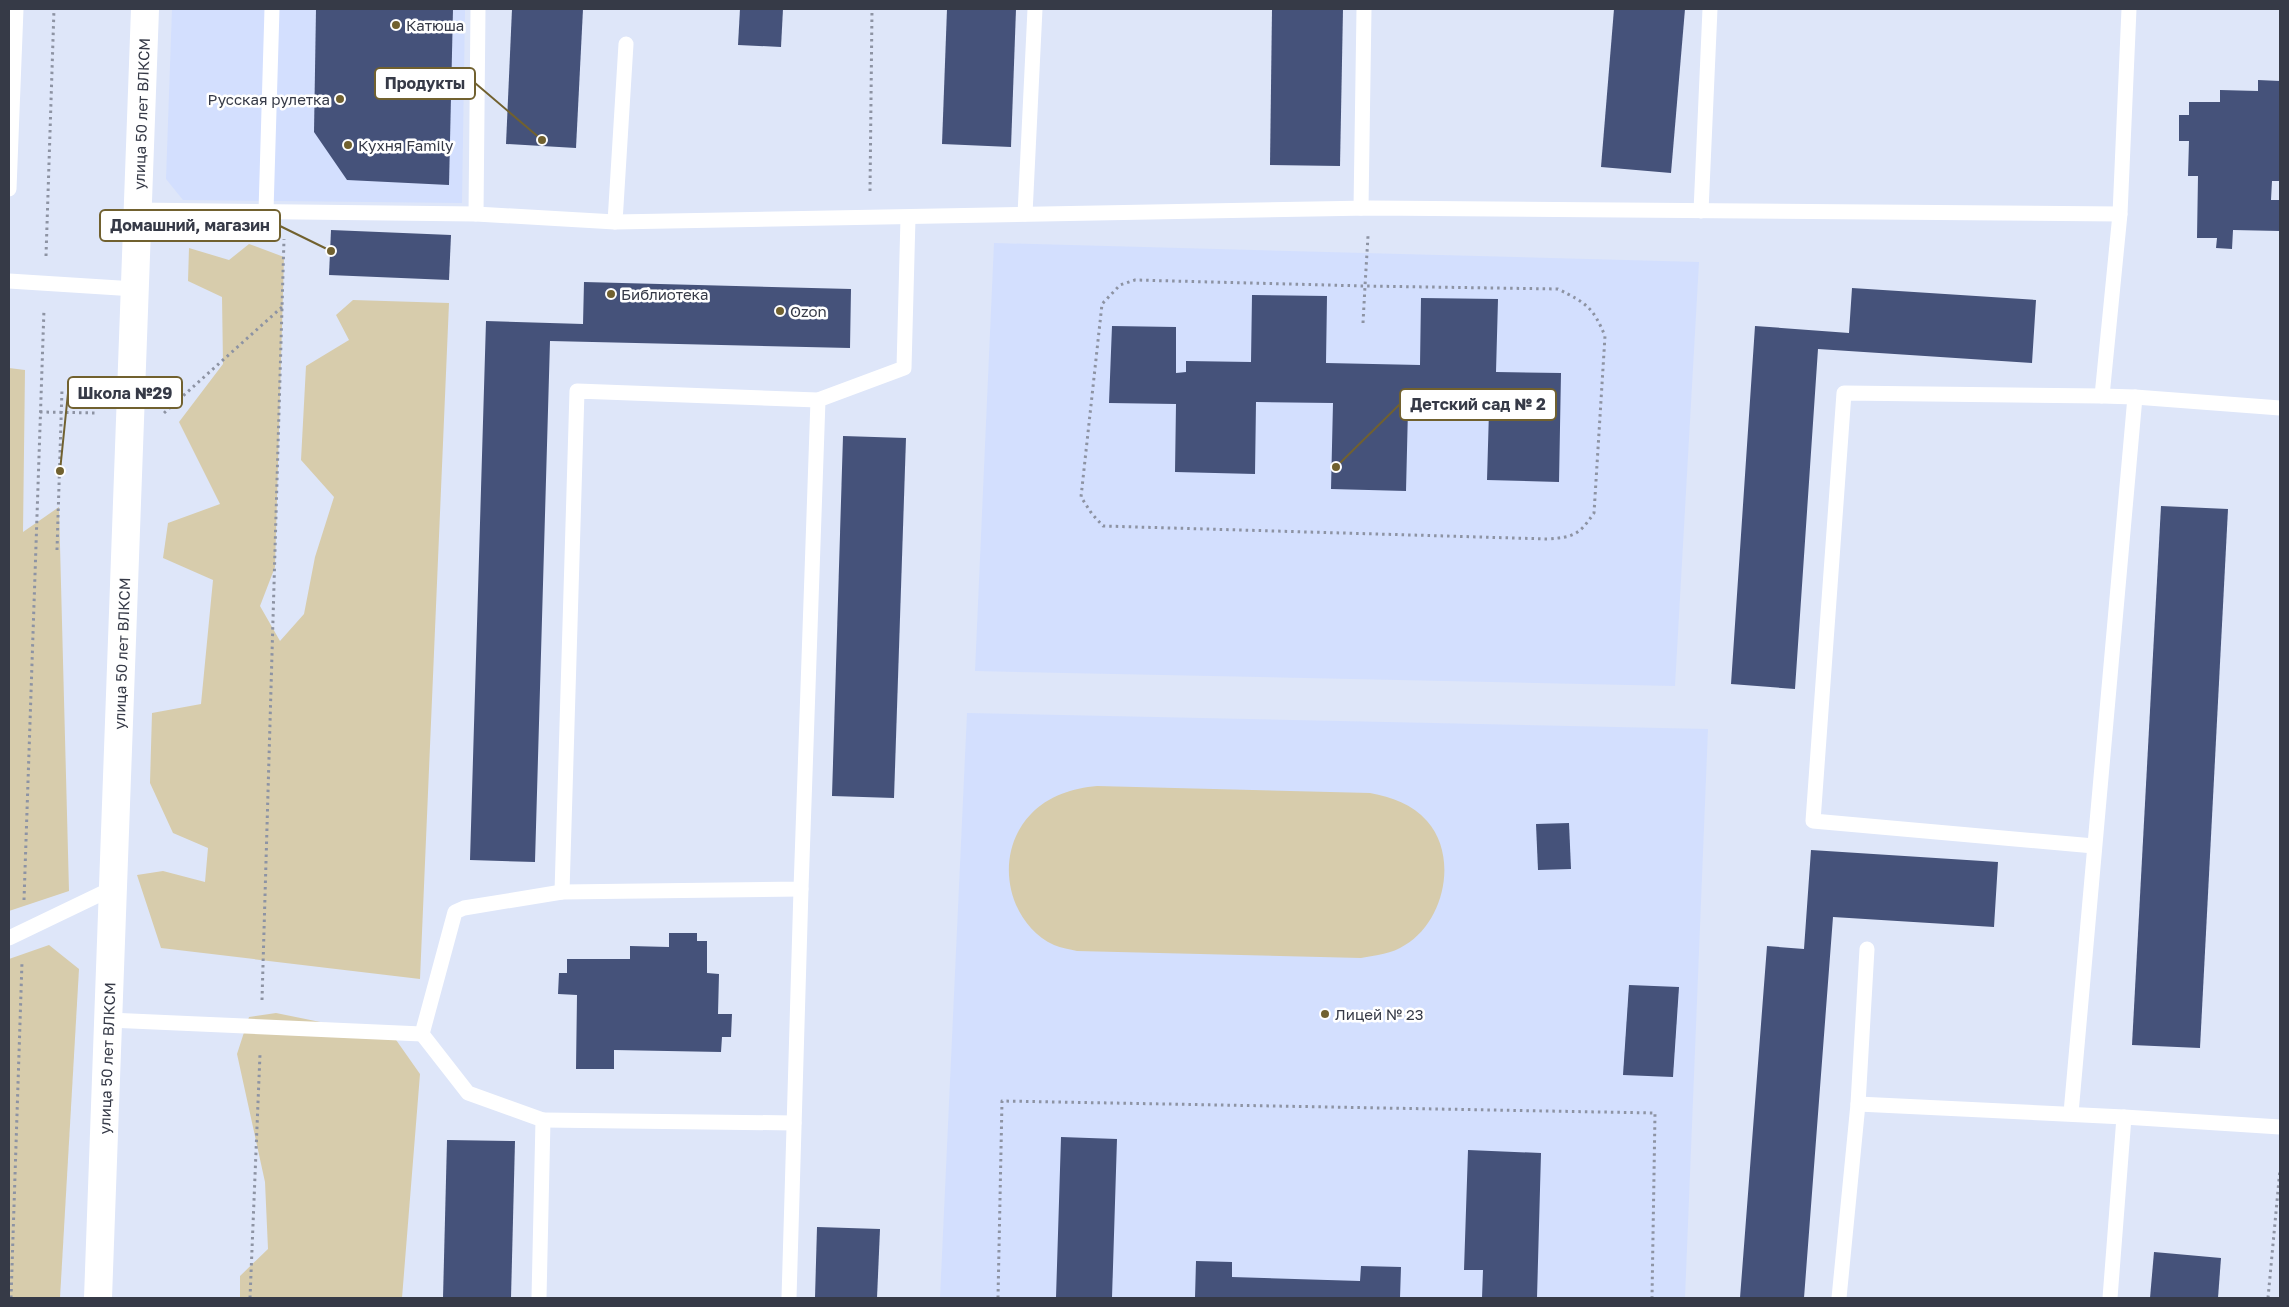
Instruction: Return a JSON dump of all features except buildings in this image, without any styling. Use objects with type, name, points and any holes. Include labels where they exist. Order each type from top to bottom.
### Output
[{"type":"street","name":"улица 50 лет ВЛКСМ","points":[[98,1298],[109,1020],[111,889],[135,290],[136,210],[146,9]]},
{"type":"lane","points":[[9,189],[16,9]]},
{"type":"lane","points":[[266,211],[272,9]]},
{"type":"lane","points":[[476,214],[478,9]]},
{"type":"lane","points":[[1025,214],[1036,9]]},
{"type":"lane","points":[[1364,9],[1366,208]]},
{"type":"lane","points":[[1701,211],[1710,9]]},
{"type":"lane","points":[[2102,396],[2120,214],[2129,9]]},
{"type":"lane","points":[[615,222],[626,44]]},
{"type":"lane","points":[[136,210],[476,214],[615,222],[1366,208],[2120,214]]},
{"type":"lane","points":[[562,892],[578,391],[818,400],[904,368],[908,218]]},
{"type":"lane","points":[[9,281],[135,290]]},
{"type":"lane","points":[[2094,846],[1813,821],[1844,393],[2135,397],[2280,408]]},
{"type":"lane","points":[[2071,1113],[2135,397]]},
{"type":"lane","points":[[789,1298],[818,400]]},
{"type":"lane","points":[[9,938],[111,889]]},
{"type":"lane","points":[[422,1034],[455,912],[464,908],[562,892],[801,889]]},
{"type":"lane","points":[[1839,1298],[1858,1104],[1867,949]]},
{"type":"lane","points":[[109,1020],[422,1034],[468,1093],[543,1120],[794,1123]]},
{"type":"lane","points":[[1858,1104],[2071,1113],[2280,1126]]},
{"type":"lane","points":[[2110,1298],[2124,1117]]},
{"type":"lane","points":[[539,1298],[543,1120]]},
{"type":"path","points":[[10,1298],[54,9]]},
{"type":"path","points":[[870,218],[872,9]]},
{"type":"path","points":[[1363,323],[1366,208]]},
{"type":"path","points":[[250,1298],[261,1027],[284,212]]},
{"type":"path","points":[[1135,280],[1365,286],[1558,289],[1584,302],[1598,318],[1605,336],[1594,513],[1586,526],[1572,537],[1548,539],[1103,526],[1092,514],[1081,496],[1102,304],[1120,285],[1135,280]]},
{"type":"path","points":[[40,412],[130,414],[166,412],[282,306]]},
{"type":"path","points":[[57,550],[62,388]]},
{"type":"path","points":[[998,1298],[1002,1101],[1655,1113],[1652,1298]]},
{"type":"path","points":[[2268,1298],[2280,1169]]},
{"type":"shaded area","points":[[172,9],[465,9],[462,203],[183,200],[166,179]]},
{"type":"shaded area","points":[[994,243],[1699,262],[1675,686],[975,671]]},
{"type":"shaded area","points":[[249,244],[284,257],[275,567],[260,606],[280,641],[304,614],[315,557],[334,497],[301,460],[306,366],[349,340],[336,315],[353,300],[449,303],[420,979],[161,948],[137,875],[163,871],[205,882],[208,848],[173,833],[150,783],[152,713],[201,704],[213,580],[163,558],[168,523],[220,504],[179,422],[223,364],[222,297],[188,281],[189,248],[229,260]]},
{"type":"shaded area","points":[[9,368],[25,370],[23,532],[59,507],[69,891],[9,911]]},
{"type":"shaded area","name":"Лицей № 23","points":[[967,713],[1708,729],[1685,1298],[940,1298]]},
{"type":"shaded area","points":[[1097,786],[1370,793],[1394,799],[1421,815],[1437,836],[1443,852],[1444,870],[1443,888],[1438,905],[1418,935],[1405,945],[1389,952],[1361,958],[1077,951],[1054,945],[1038,934],[1025,920],[1016,904],[1010,886],[1009,867],[1012,848],[1019,830],[1031,814],[1045,802],[1070,791]]},
{"type":"shaded area","points":[[49,945],[79,969],[60,1298],[9,1298],[9,959]]},
{"type":"shaded area","points":[[276,1013],[394,1037],[420,1074],[402,1298],[240,1298],[240,1276],[268,1249],[265,1182],[237,1054],[249,1017]]},
{"type":"place","name":"Катюша","points":[[396,25]]},
{"type":"place","name":"Русская рулетка","points":[[340,99]]},
{"type":"place","name":"Продукты","points":[[542,140]]},
{"type":"place","name":"Кухня Family","points":[[348,145]]},
{"type":"place","name":"Домашний, магазин","points":[[331,251]]},
{"type":"place","name":"Библиотека","points":[[611,294]]},
{"type":"place","name":"Ozon","points":[[780,311]]},
{"type":"place","name":"Детский сад № 2","points":[[1336,467]]},
{"type":"place","name":"Школа №29","points":[[60,471]]},
{"type":"place","name":"Лицей № 23","points":[[1325,1014]]}]
